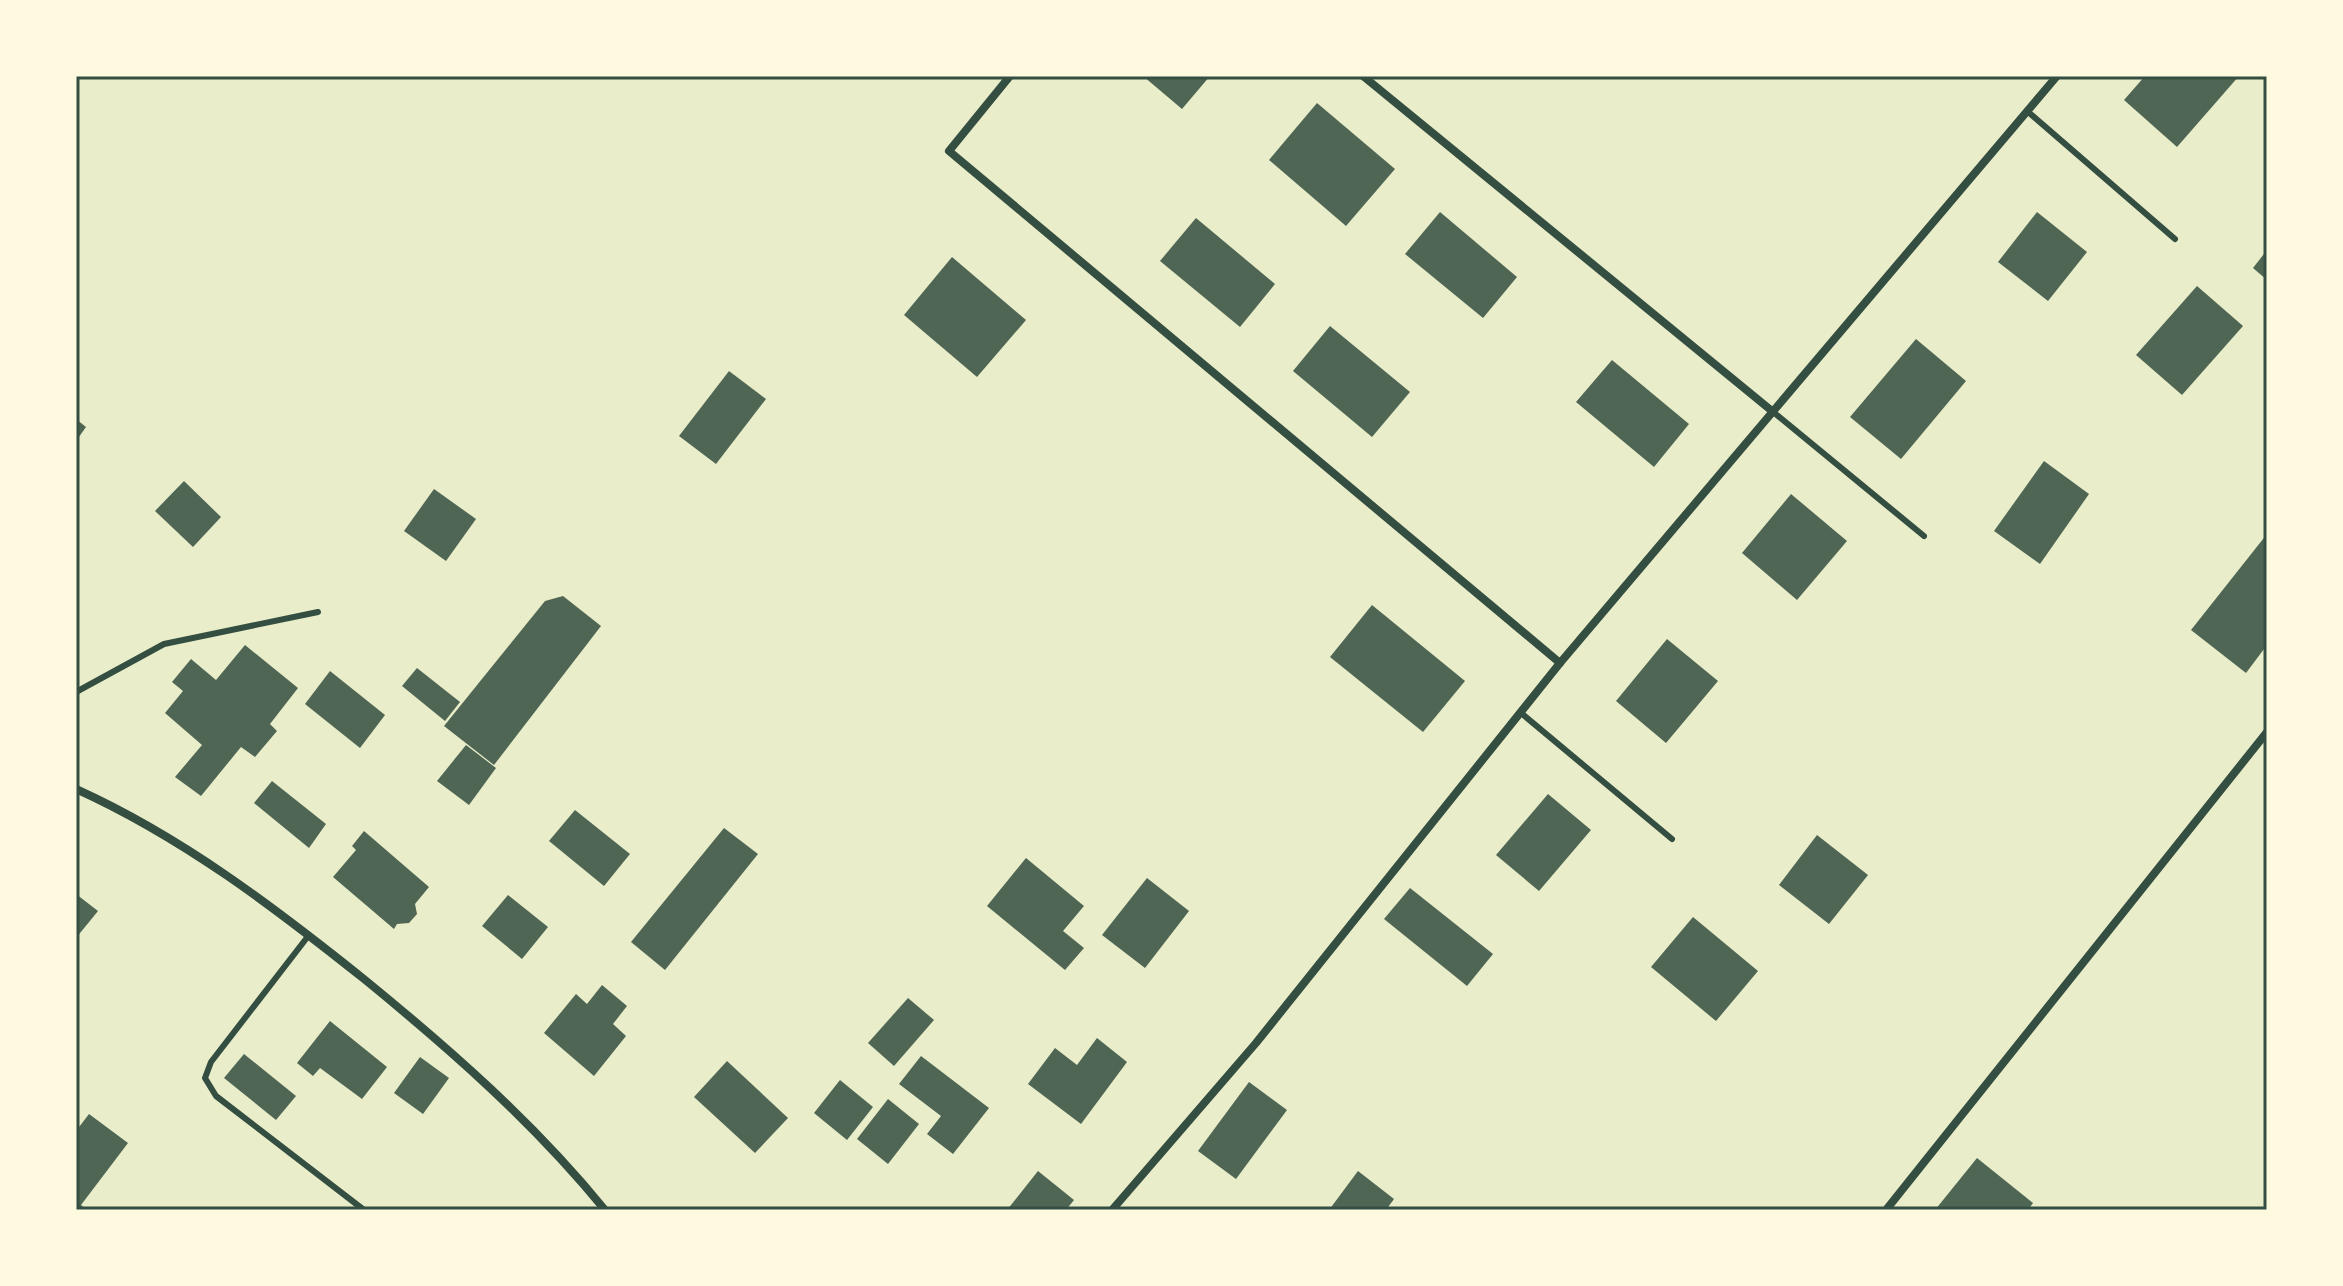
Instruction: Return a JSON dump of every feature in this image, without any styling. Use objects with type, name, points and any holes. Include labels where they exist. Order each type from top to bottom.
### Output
[{"type":"street","points":[[1010,76],[949,151],[1560,663]]},
{"type":"street","points":[[1363,76],[1772,411]]},
{"type":"street","points":[[1112,1210],[1256,1043],[1560,663],[2057,76]]},
{"type":"street","points":[[1886,1210],[2267,732]]},
{"type":"street","points":[[76,789],[172,837],[309,935],[441,1042],[516,1111],[605,1210]]},
{"type":"lane","points":[[2027,111],[2175,239]]},
{"type":"lane","points":[[1772,411],[1924,536]]},
{"type":"lane","points":[[76,692],[164,644],[318,612]]},
{"type":"lane","points":[[1521,713],[1672,839]]},
{"type":"lane","points":[[309,935],[211,1062],[205,1078],[216,1096],[364,1210]]},
{"type":"building","points":[[1143,76],[1210,76],[1182,109]]},
{"type":"building","points":[[2145,76],[2239,76],[2177,147],[2124,100]]},
{"type":"building","points":[[1317,103],[1395,169],[1346,226],[1269,160]]},
{"type":"building","points":[[1440,212],[1517,277],[1483,318],[1405,254]]},
{"type":"building","points":[[2037,212],[2087,252],[2048,301],[1998,262]]},
{"type":"building","points":[[1196,218],[1275,284],[1240,327],[1160,261]]},
{"type":"building","points":[[2267,250],[2267,280],[2253,268]]},
{"type":"building","points":[[952,257],[1026,320],[977,377],[904,315]]},
{"type":"building","points":[[2197,286],[2243,326],[2182,395],[2136,355]]},
{"type":"building","points":[[1330,326],[1410,392],[1372,437],[1293,371]]},
{"type":"building","points":[[1916,339],[1966,381],[1901,459],[1850,417]]},
{"type":"building","points":[[1612,360],[1689,424],[1654,467],[1576,402]]},
{"type":"building","points":[[729,371],[766,399],[716,464],[679,436]]},
{"type":"building","points":[[76,419],[86,427],[76,441]]},
{"type":"building","points":[[2044,461],[2089,494],[2040,564],[1994,531]]},
{"type":"building","points":[[184,481],[221,517],[193,547],[155,511]]},
{"type":"building","points":[[434,489],[476,519],[446,561],[404,531]]},
{"type":"building","points":[[1791,494],[1847,541],[1797,600],[1742,553]]},
{"type":"building","points":[[2267,534],[2267,645],[2246,673],[2191,630]]},
{"type":"building","points":[[563,596],[601,626],[494,765],[444,726],[545,601]]},
{"type":"building","points":[[1372,605],[1465,681],[1423,732],[1330,657]]},
{"type":"building","points":[[1667,639],[1718,681],[1666,743],[1616,701]]},
{"type":"building","points":[[245,645],[298,688],[270,724],[277,731],[255,757],[241,747],[201,796],[175,777],[202,745],[165,713],[183,691],[172,682],[191,659],[216,680]]},
{"type":"building","points":[[417,668],[460,702],[445,721],[402,686]]},
{"type":"building","points":[[330,671],[385,715],[360,748],[305,704]]},
{"type":"building","points":[[466,745],[496,768],[469,805],[437,781]]},
{"type":"building","points":[[272,781],[326,824],[309,848],[254,803]]},
{"type":"building","points":[[1548,794],[1591,830],[1539,891],[1496,855]]},
{"type":"building","points":[[575,810],[630,854],[604,886],[549,841]]},
{"type":"building","points":[[724,828],[758,854],[665,970],[631,942]]},
{"type":"building","points":[[364,831],[429,887],[415,904],[417,914],[409,923],[397,924],[394,929],[333,877],[356,850],[352,846]]},
{"type":"building","points":[[1817,835],[1868,875],[1829,924],[1779,885]]},
{"type":"building","points":[[1026,858],[1084,906],[1063,931],[1084,948],[1065,970],[987,906]]},
{"type":"building","points":[[1147,878],[1189,911],[1145,968],[1102,935]]},
{"type":"building","points":[[1410,888],[1493,954],[1467,986],[1384,919]]},
{"type":"building","points":[[76,894],[98,911],[76,938]]},
{"type":"building","points":[[508,895],[548,927],[522,959],[482,926]]},
{"type":"building","points":[[1693,917],[1758,971],[1716,1021],[1651,967]]},
{"type":"building","points":[[602,985],[627,1006],[613,1024],[626,1036],[594,1076],[544,1033],[576,994],[587,1004]]},
{"type":"building","points":[[908,998],[934,1020],[894,1066],[868,1043]]},
{"type":"building","points":[[330,1021],[387,1067],[362,1099],[320,1068],[313,1076],[297,1063]]},
{"type":"building","points":[[1097,1038],[1127,1062],[1081,1124],[1028,1084],[1055,1048],[1077,1065]]},
{"type":"building","points":[[244,1054],[296,1096],[276,1120],[224,1078]]},
{"type":"building","points":[[921,1056],[989,1108],[953,1154],[927,1134],[941,1116],[899,1084]]},
{"type":"building","points":[[420,1057],[449,1078],[423,1114],[394,1093]]},
{"type":"building","points":[[727,1061],[788,1118],[755,1153],[694,1097]]},
{"type":"building","points":[[840,1080],[873,1107],[847,1140],[814,1113]]},
{"type":"building","points":[[1249,1082],[1287,1110],[1236,1179],[1198,1151]]},
{"type":"building","points":[[888,1099],[919,1124],[888,1164],[857,1139]]},
{"type":"building","points":[[89,1114],[128,1143],[81,1205],[87,1210],[76,1210],[76,1131]]},
{"type":"building","points":[[1977,1158],[2033,1203],[2028,1210],[1935,1210]]},
{"type":"building","points":[[1038,1171],[1074,1200],[1066,1210],[1007,1210]]},
{"type":"building","points":[[1358,1171],[1394,1199],[1386,1210],[1329,1210]]}]
